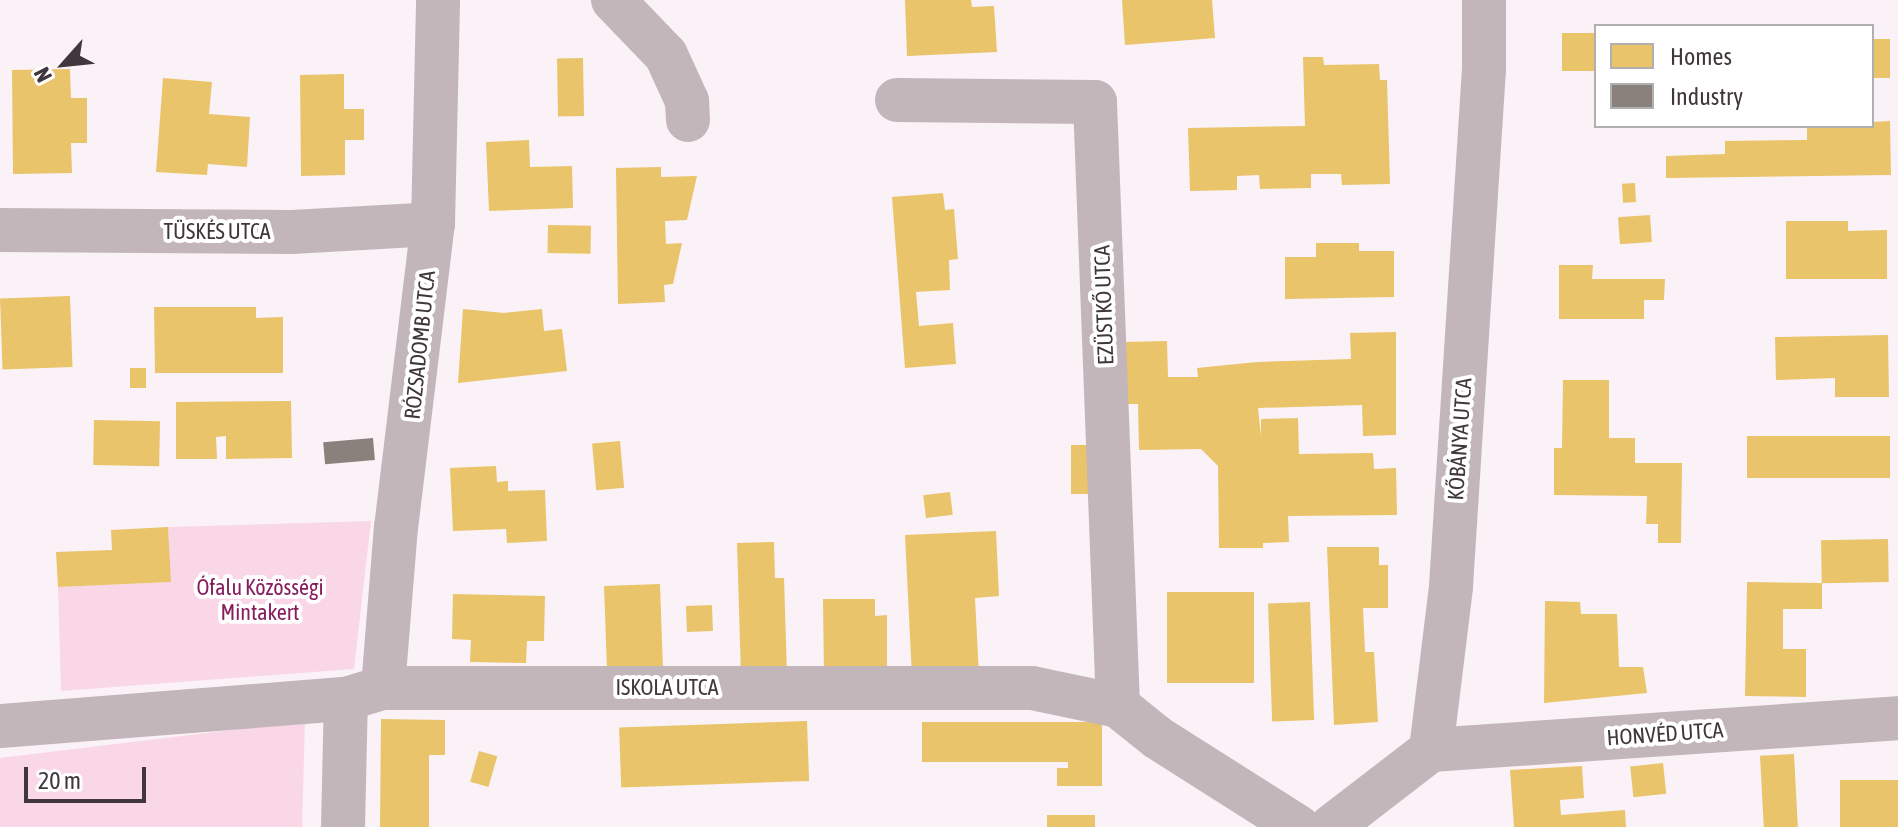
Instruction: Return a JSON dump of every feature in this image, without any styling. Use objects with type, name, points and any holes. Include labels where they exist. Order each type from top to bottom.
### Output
[{"type":"street","name":"RÓZSADOMB UTCA","points":[[343,827],[396,528],[433,224],[438,0]]},
{"type":"street","points":[[613,0],[666,55],[687,101],[688,120]]},
{"type":"street","name":"KŐBÁNYA UTCA","points":[[1431,750],[1451,586],[1484,69],[1484,0]]},
{"type":"street","name":"EZÜSTKŐ UTCA","points":[[897,100],[1095,102],[1118,706]]},
{"type":"street","name":"TÜSKÉS UTCA","points":[[0,230],[292,232],[433,224]]},
{"type":"street","name":"ISKOLA UTCA","points":[[0,726],[365,693],[1032,688],[1118,706],[1158,738],[1298,827]]},
{"type":"street","name":"HONVÉD UTCA","points":[[1431,750],[1898,718]]},
{"type":"street","points":[[1331,827],[1431,750]]},
{"type":"green space","name":"Ófalu Közösségi Mintakert","points":[[371,521],[354,669],[61,691],[58,587],[170,582],[168,527]]},
{"type":"green space","points":[[305,721],[302,827],[0,827],[0,758]]},
{"type":"building: Homes","points":[[905,0],[971,0],[972,7],[994,6],[997,52],[907,56]]},
{"type":"building: Homes","points":[[1122,0],[1212,0],[1215,38],[1125,45]]},
{"type":"building: Homes","points":[[1562,33],[1594,33],[1594,71],[1562,71]]},
{"type":"building: Homes","points":[[1874,39],[1890,39],[1890,78],[1874,78]]},
{"type":"building: Homes","points":[[1303,57],[1323,57],[1324,65],[1379,64],[1380,80],[1387,80],[1390,184],[1342,185],[1341,174],[1311,174],[1311,188],[1260,189],[1259,175],[1237,176],[1237,190],[1190,191],[1188,128],[1305,126]]},
{"type":"building: Homes","points":[[557,58],[583,58],[584,116],[558,116]]},
{"type":"building: Homes","points":[[70,69],[71,98],[87,98],[87,143],[71,143],[72,173],[13,174],[12,70]]},
{"type":"building: Homes","points":[[344,74],[344,109],[364,109],[364,140],[345,140],[345,175],[301,176],[300,75]]},
{"type":"building: Homes","points":[[163,78],[212,82],[209,114],[250,117],[247,167],[208,164],[207,175],[156,172]]},
{"type":"building: Homes","points":[[1890,121],[1891,175],[1666,178],[1666,156],[1725,154],[1725,141],[1807,140],[1807,128],[1874,128],[1874,122]]},
{"type":"building: Homes","points":[[529,140],[530,167],[572,166],[573,208],[489,211],[486,142]]},
{"type":"building: Homes","points":[[661,167],[661,177],[697,176],[687,220],[665,221],[666,244],[682,243],[673,284],[664,285],[665,302],[618,304],[616,168]]},
{"type":"building: Homes","points":[[1635,183],[1636,202],[1623,203],[1622,184]]},
{"type":"building: Homes","points":[[943,193],[945,210],[954,209],[958,259],[949,260],[950,290],[916,292],[919,326],[953,323],[956,364],[905,368],[892,197]]},
{"type":"building: Homes","points":[[1650,215],[1652,242],[1620,244],[1618,217]]},
{"type":"building: Homes","points":[[1786,221],[1848,221],[1848,231],[1887,230],[1887,279],[1786,279]]},
{"type":"building: Homes","points":[[548,225],[591,226],[591,254],[548,253]]},
{"type":"building: Homes","points":[[1316,243],[1359,243],[1359,251],[1394,251],[1394,297],[1285,299],[1285,257],[1316,257]]},
{"type":"building: Homes","points":[[1559,265],[1593,265],[1592,279],[1665,279],[1664,300],[1644,300],[1644,319],[1559,319]]},
{"type":"building: Homes","points":[[70,296],[72,367],[3,369],[0,298]]},
{"type":"building: Homes","points":[[154,307],[256,307],[256,318],[283,317],[283,373],[155,373]]},
{"type":"building: Homes","points":[[463,309],[504,313],[542,309],[544,331],[562,329],[567,371],[458,383]]},
{"type":"building: Homes","points":[[1396,332],[1396,435],[1363,436],[1362,405],[1258,408],[1261,437],[1261,419],[1298,418],[1299,454],[1373,453],[1374,469],[1396,468],[1397,515],[1288,516],[1289,542],[1263,543],[1263,548],[1219,548],[1218,466],[1201,449],[1139,450],[1138,404],[1124,404],[1123,342],[1167,341],[1168,377],[1198,377],[1197,368],[1257,362],[1351,359],[1350,333]]},
{"type":"building: Homes","points":[[1888,335],[1889,397],[1835,397],[1835,378],[1776,380],[1775,337]]},
{"type":"building: Homes","points":[[130,368],[146,368],[146,388],[130,388]]},
{"type":"building: Homes","points":[[1563,380],[1609,380],[1609,438],[1635,438],[1635,463],[1682,463],[1681,543],[1658,543],[1658,524],[1646,524],[1647,496],[1554,495],[1554,448],[1562,448]]},
{"type":"building: Homes","points":[[291,401],[292,458],[226,459],[226,436],[216,437],[217,459],[176,459],[176,402]]},
{"type":"building: Homes","points":[[94,420],[160,421],[159,466],[93,465]]},
{"type":"building: Homes","points":[[1747,436],[1890,436],[1890,478],[1747,478]]},
{"type":"building: Homes","points":[[620,441],[624,488],[596,490],[592,443]]},
{"type":"building: Homes","points":[[1071,445],[1090,445],[1090,494],[1071,494]]},
{"type":"building: Homes","points":[[496,466],[497,482],[508,481],[508,491],[545,490],[547,541],[507,543],[506,529],[453,531],[450,468]]},
{"type":"building: Homes","points":[[950,492],[953,515],[926,518],[923,495]]},
{"type":"building: Homes","points":[[168,527],[171,582],[58,587],[56,552],[112,550],[111,530]]},
{"type":"building: Homes","points":[[996,531],[999,596],[975,598],[979,676],[912,678],[905,535]]},
{"type":"building: Homes","points":[[1888,539],[1889,582],[1822,583],[1821,540]]},
{"type":"building: Homes","points":[[774,542],[775,578],[784,578],[787,675],[741,676],[737,543]]},
{"type":"building: Homes","points":[[1327,547],[1379,547],[1379,565],[1388,565],[1388,608],[1363,608],[1365,652],[1374,652],[1378,722],[1334,725]]},
{"type":"building: Homes","points":[[1747,582],[1822,583],[1822,609],[1783,609],[1783,649],[1806,649],[1806,697],[1745,696]]},
{"type":"building: Homes","points":[[660,584],[663,673],[607,675],[604,586]]},
{"type":"building: Homes","points":[[1167,592],[1254,592],[1254,683],[1167,683]]},
{"type":"building: Homes","points":[[453,594],[545,596],[544,641],[527,641],[526,663],[470,662],[471,640],[452,639]]},
{"type":"building: Homes","points":[[823,599],[875,599],[875,616],[887,615],[887,671],[824,676]]},
{"type":"building: Homes","points":[[1545,601],[1580,602],[1581,614],[1617,614],[1619,667],[1643,667],[1647,693],[1544,703]]},
{"type":"building: Homes","points":[[1310,602],[1314,720],[1272,721],[1268,603]]},
{"type":"building: Homes","points":[[712,605],[713,631],[687,632],[686,606]]},
{"type":"building: Homes","points":[[381,719],[445,720],[445,755],[429,755],[429,827],[380,827]]},
{"type":"building: Homes","points":[[807,721],[809,781],[621,788],[619,728]]},
{"type":"building: Homes","points":[[922,722],[1102,722],[1102,786],[1057,786],[1057,768],[1068,768],[1068,762],[922,762]]},
{"type":"building: Homes","points":[[479,751],[497,756],[488,787],[470,782]]},
{"type":"building: Homes","points":[[1794,754],[1798,827],[1764,827],[1760,756]]},
{"type":"building: Homes","points":[[1663,763],[1666,794],[1633,797],[1630,766]]},
{"type":"building: Homes","points":[[1582,766],[1584,798],[1560,800],[1561,815],[1625,810],[1626,827],[1514,827],[1510,770]]},
{"type":"building: Homes","points":[[1840,780],[1898,780],[1898,827],[1840,827]]},
{"type":"building: Homes","points":[[1047,815],[1095,815],[1095,827],[1047,827]]},
{"type":"building: Industry","points":[[373,438],[375,460],[325,464],[323,442]]}]
